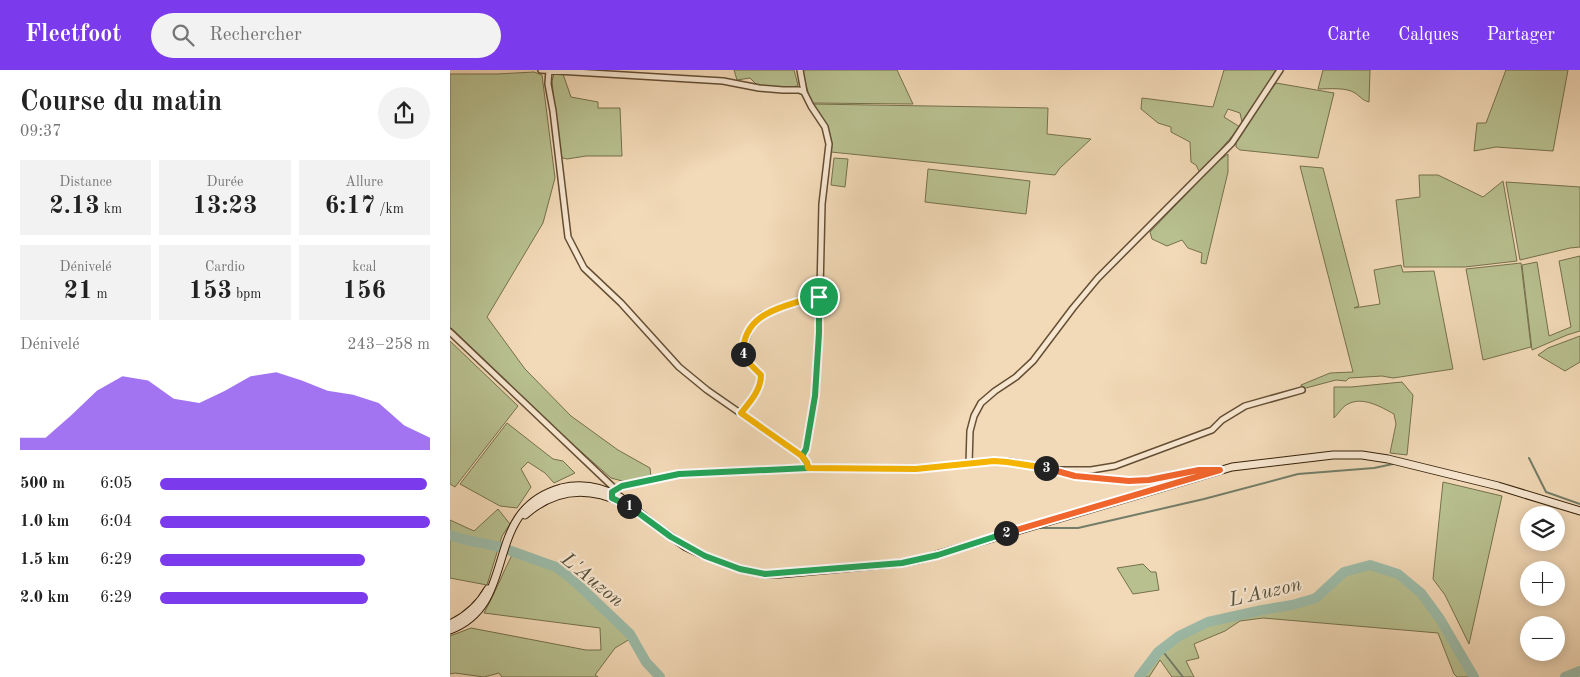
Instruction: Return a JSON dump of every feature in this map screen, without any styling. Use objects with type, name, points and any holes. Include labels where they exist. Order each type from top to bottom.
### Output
[{"type":"main road","points":[[450,630],[466,622],[480,610],[490,595],[511,530],[518,517],[528,506],[552,491],[580,486],[601,488],[620,496],[633,508],[686,546],[727,566],[765,574],[831,570],[902,563],[922,559],[1220,470],[1333,455],[1362,455],[1388,459],[1452,474],[1580,511]]},
{"type":"main road","points":[[511,530],[530,510],[546,500],[564,494],[613,493]]},
{"type":"main road","points":[[450,624],[476,606],[486,592],[498,568]]},
{"type":"street","points":[[541,70],[651,73],[723,81],[759,88],[799,90],[804,92]]},
{"type":"street","points":[[549,70],[548,84],[568,237],[584,268],[621,304],[679,367],[707,390],[802,456],[808,468]]},
{"type":"street","points":[[800,70],[804,92],[825,127],[828,136],[828,156],[822,204],[819,333],[815,396],[806,449],[802,456]]},
{"type":"street","points":[[969,464],[970,431],[974,416],[981,403],[1016,377],[1033,361],[1098,278],[1232,143],[1280,70]]},
{"type":"street","points":[[741,413],[758,388],[761,380],[761,375],[744,358],[743,354],[743,348],[751,326],[762,314],[813,297],[819,297]]},
{"type":"street","points":[[450,332],[508,385],[613,493],[622,486],[679,474],[808,468],[916,469],[1007,462],[1051,469],[1075,476],[1110,480],[1149,480],[1199,470],[1220,470]]},
{"type":"street","points":[[1051,469],[1091,470],[1115,466],[1212,430],[1222,420],[1245,406],[1302,390]]},
{"type":"green space","points":[[734,70],[794,70],[798,85],[795,87],[777,88],[756,84],[750,78],[737,80]]},
{"type":"green space","points":[[802,70],[897,70],[913,104],[811,103]]},
{"type":"green space","points":[[1224,70],[1277,70],[1242,122],[1240,113],[1228,109],[1224,117],[1240,127],[1200,173],[1196,165],[1191,162],[1190,142],[1171,132],[1171,127],[1158,123],[1141,109],[1142,98],[1213,107]]},
{"type":"green space","points":[[1323,70],[1370,70],[1369,102],[1351,91],[1318,89]]},
{"type":"green space","points":[[1506,70],[1568,70],[1553,151],[1496,147],[1474,151],[1477,123],[1486,123]]},
{"type":"green space","points":[[534,72],[542,75],[555,178],[543,223],[487,317],[525,369],[571,416],[618,450],[650,468],[651,477],[626,482],[611,478],[568,440],[450,327],[450,74]]},
{"type":"green space","points":[[554,74],[563,74],[571,97],[598,102],[598,108],[620,108],[622,156],[586,156],[567,159],[559,157],[552,81]]},
{"type":"green space","points":[[1276,83],[1334,93],[1318,158],[1240,150],[1236,147],[1236,142]]},
{"type":"green space","points":[[812,104],[1048,108],[1047,134],[1091,139],[1055,175],[831,152],[829,131]]},
{"type":"green space","points":[[1228,154],[1228,172],[1206,264],[1201,263],[1202,253],[1188,248],[1182,240],[1167,246],[1152,239],[1150,232],[1217,162]]},
{"type":"green space","points":[[834,158],[848,159],[845,187],[831,185]]},
{"type":"green space","points":[[1300,166],[1323,168],[1359,306],[1354,308],[1380,304],[1374,270],[1401,265],[1403,272],[1434,271],[1453,369],[1393,378],[1382,376],[1349,378],[1346,381],[1336,380],[1302,389],[1301,385],[1330,373],[1353,372]]},
{"type":"green space","points":[[928,169],[1030,181],[1026,214],[925,202]]},
{"type":"green space","points":[[1419,175],[1438,175],[1483,197],[1503,181],[1517,261],[1465,267],[1404,267],[1396,200],[1420,197]]},
{"type":"green space","points":[[1506,182],[1580,187],[1580,247],[1520,260]]},
{"type":"green space","points":[[1580,256],[1580,331],[1532,350],[1522,265],[1537,262],[1549,336],[1571,327],[1559,261]]},
{"type":"green space","points":[[1521,263],[1531,347],[1483,360],[1466,269]]},
{"type":"green space","points":[[1580,336],[1580,362],[1565,371],[1538,355],[1548,348]]},
{"type":"green space","points":[[450,341],[518,406],[455,487],[450,484]]},
{"type":"green space","points":[[1402,382],[1413,395],[1407,455],[1390,453],[1396,424],[1394,414],[1383,408],[1372,403],[1354,402],[1344,406],[1334,418],[1334,387]]},
{"type":"green space","points":[[507,423],[553,459],[563,461],[575,473],[554,483],[545,473],[528,462],[521,469],[531,487],[517,508],[500,506],[460,484]]},
{"type":"green space","points":[[1443,482],[1502,496],[1469,644],[1445,595],[1433,579]]},
{"type":"green space","points":[[498,509],[510,524],[502,536],[487,585],[450,578],[450,520],[474,531]]},
{"type":"green space","points":[[512,555],[553,570],[579,589],[629,636],[630,639],[615,648],[595,675],[598,677],[502,677],[499,673],[484,677],[450,674],[450,636],[471,628],[586,650],[601,650],[600,628],[484,613]]},
{"type":"green space","points":[[1143,564],[1151,572],[1156,572],[1159,590],[1133,594],[1117,568]]},
{"type":"green space","points":[[1370,568],[1397,576],[1420,594],[1439,620],[1473,677],[1457,677],[1454,674],[1438,633],[1263,618],[1240,621],[1225,631],[1194,644],[1199,658],[1186,661],[1194,677],[1172,677],[1160,660],[1149,677],[1142,677],[1159,653],[1181,638],[1209,624],[1263,611],[1292,608],[1316,600],[1345,575]]},
{"type":"waterway","points":[[1529,458],[1546,492],[1580,504]]},
{"type":"waterway","points":[[1040,528],[1078,528],[1204,499],[1298,474],[1374,468],[1393,464]]},
{"type":"waterway","name":"L'Auzon","points":[[450,535],[500,547],[556,567],[572,579],[630,634],[646,662],[660,677]]},
{"type":"waterway","name":"L'Auzon","points":[[1139,677],[1158,652],[1179,636],[1208,622],[1292,605],[1316,598],[1344,572],[1370,565],[1398,574],[1421,593],[1440,619],[1474,677]]},
{"type":"waterway","points":[[1161,649],[1183,677]]},
{"type":"waterway","name":"L'Auzon","points":[[1565,677],[1580,671]]},
{"type":"route","points":[[819,297],[813,297],[762,314],[751,326],[743,348],[744,358],[761,375],[761,380],[750,402],[741,413],[802,456],[807,463],[808,468],[916,469],[994,461],[1051,469],[1075,476],[1129,481],[1149,480],[1199,470],[1220,470],[922,559],[902,563],[780,574],[765,574],[727,566],[686,546],[633,508],[612,498],[612,492],[622,486],[679,474],[808,468],[802,456],[806,449],[815,396],[819,297]]}]
